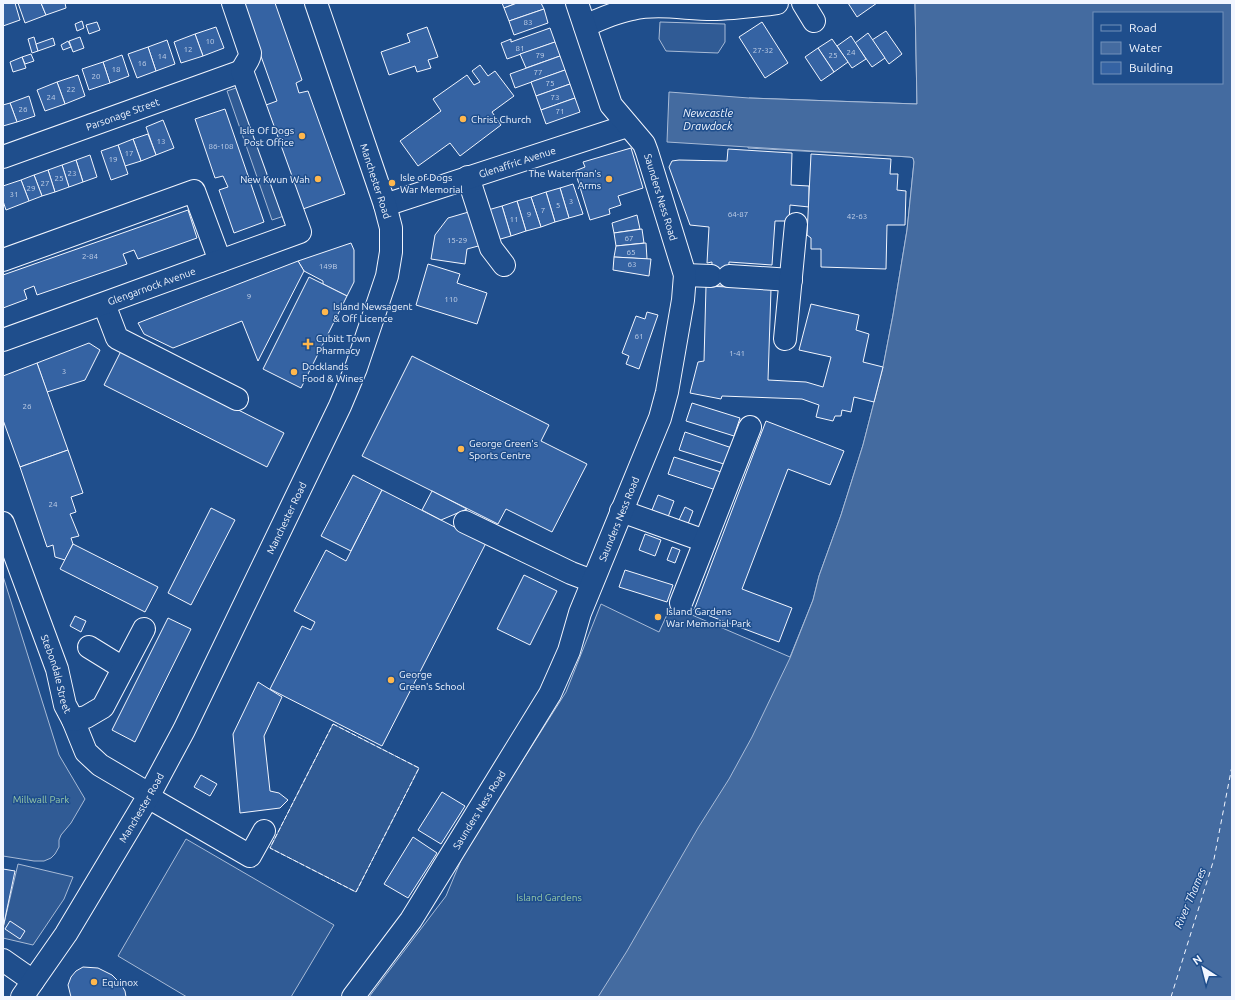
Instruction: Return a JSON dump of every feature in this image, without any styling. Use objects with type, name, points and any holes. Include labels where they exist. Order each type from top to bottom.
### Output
[{"type":"street","points":[[233,3],[250,53],[250,57],[245,63],[242,71]]},
{"type":"street","name":"Manchester Road","points":[[27,989],[66,934],[149,796],[184,730],[314,461],[356,368],[387,276],[391,252],[390,228],[385,205],[316,3]]},
{"type":"street","name":"Saunders Ness Road","points":[[353,997],[411,920],[550,694],[569,651],[580,612],[592,581],[662,411],[667,392],[683,300],[685,276],[644,144],[627,126],[611,105],[577,3]]},
{"type":"street","points":[[585,26],[608,16],[632,9],[659,5],[712,9],[776,3]]},
{"type":"street","points":[[803,3],[814,21]]},
{"type":"street","name":"Parsonage Street","points":[[3,157],[242,71]]},
{"type":"street","name":"Glengarnock Avenue","points":[[3,340],[300,232],[242,71]]},
{"type":"street","name":"Glenaffric Avenue","points":[[385,205],[627,126]]},
{"type":"street","points":[[468,178],[491,248],[504,265]]},
{"type":"street","points":[[3,260],[194,191],[220,261]]},
{"type":"street","points":[[785,339],[796,224]]},
{"type":"street","points":[[685,276],[720,276],[791,280]]},
{"type":"street","points":[[104,304],[117,338],[237,399]]},
{"type":"street","points":[[681,603],[750,426]]},
{"type":"street","points":[[621,511],[705,541]]},
{"type":"street","points":[[465,522],[571,573],[592,581]]},
{"type":"street","name":"Stebondale Street","points":[[3,523],[57,669],[65,705],[86,752],[94,761],[128,783],[250,856],[264,831]]},
{"type":"street","points":[[73,720],[86,717],[103,707],[144,629]]},
{"type":"street","points":[[89,647],[123,668]]},
{"type":"street","points":[[3,960],[27,989]]},
{"type":"shaded area","points":[[915,3],[1046,3],[681,997],[369,997],[446,896],[464,853],[566,692],[601,604],[659,632],[671,606],[790,657],[813,600],[819,576],[841,515],[863,445],[883,367],[907,230],[914,162],[913,158],[910,157],[748,148],[749,98],[917,104]]},
{"type":"shaded area","points":[[660,22],[725,24],[725,42],[718,53],[666,51],[659,39]]},
{"type":"shaded area","points":[[242,86],[287,215],[272,220],[227,91]]},
{"type":"shaded area","name":"Millwall Park","points":[[3,576],[59,755],[85,799],[71,823],[61,835],[59,847],[55,854],[51,858],[44,861],[34,861],[3,856]]},
{"type":"shaded area","points":[[333,724],[419,768],[356,892],[270,848]]},
{"type":"shaded area","points":[[186,839],[334,925],[291,997],[187,997],[118,956]]},
{"type":"shaded area","points":[[18,864],[73,877],[64,899],[33,945],[3,938],[3,928]]},
{"type":"water","points":[[915,3],[1232,3],[1232,997],[598,997],[627,951],[698,828],[729,779],[752,737],[790,658],[813,600],[819,576],[841,515],[863,445],[883,367],[893,315],[907,230],[914,162],[913,158],[667,142],[669,92],[749,98],[917,104]]},
{"type":"building","points":[[3,3],[15,3],[20,20],[3,26]]},
{"type":"building","points":[[18,3],[41,3],[46,15],[25,23]]},
{"type":"building","points":[[41,3],[65,3],[66,8],[46,15]]},
{"type":"building","points":[[242,3],[275,3],[302,80],[296,83],[299,93],[308,91],[345,194],[303,209],[266,105],[277,101]]},
{"type":"building","points":[[502,3],[517,3],[504,8]]},
{"type":"building","points":[[517,3],[541,3],[544,9],[509,21],[504,8]]},
{"type":"building","points":[[848,3],[877,3],[857,17]]},
{"type":"building","points":[[544,9],[548,23],[514,35],[509,21]]},
{"type":"building","points":[[82,21],[84,28],[77,31],[75,24]]},
{"type":"building","points":[[97,22],[100,30],[89,34],[86,25]]},
{"type":"building","points":[[762,22],[788,63],[765,78],[739,37]]},
{"type":"building","points":[[216,27],[224,48],[203,56],[195,34]]},
{"type":"building","points":[[427,27],[438,57],[428,60],[431,68],[417,72],[415,66],[389,75],[381,52],[410,42],[407,34]]},
{"type":"building","points":[[550,28],[555,42],[507,59],[501,43],[511,39],[511,42]]},
{"type":"building","points":[[886,31],[902,54],[889,64],[872,40]]},
{"type":"building","points":[[868,33],[885,58],[872,67],[855,43]]},
{"type":"building","points":[[195,34],[203,56],[181,63],[174,42]]},
{"type":"building","points":[[851,36],[866,59],[852,68],[837,46]]},
{"type":"building","points":[[34,37],[38,51],[32,53],[28,39]]},
{"type":"building","points":[[80,37],[84,48],[73,52],[69,41]]},
{"type":"building","points":[[53,38],[55,45],[38,51],[36,44]]},
{"type":"building","points":[[832,39],[848,62],[834,72],[818,48]]},
{"type":"building","points":[[167,40],[175,64],[156,71],[148,47]]},
{"type":"building","points":[[68,41],[71,47],[63,50],[61,45]]},
{"type":"building","points":[[555,42],[560,56],[526,68],[520,54]]},
{"type":"building","points":[[148,47],[156,71],[137,78],[128,54]]},
{"type":"building","points":[[818,48],[834,72],[821,81],[805,57]]},
{"type":"building","points":[[31,54],[34,61],[25,64],[22,57]]},
{"type":"building","points":[[122,55],[129,76],[110,83],[103,62]]},
{"type":"building","points":[[560,56],[565,70],[515,88],[510,74]]},
{"type":"building","points":[[22,57],[26,68],[13,72],[10,62]]},
{"type":"building","points":[[103,62],[110,83],[89,90],[82,69]]},
{"type":"building","name":"Christ Church","points":[[480,65],[488,76],[495,71],[514,96],[492,112],[501,125],[460,156],[450,143],[418,166],[400,141],[441,111],[433,99],[467,75],[474,85],[480,82],[472,71]]},
{"type":"building","points":[[565,70],[570,84],[536,96],[531,82]]},
{"type":"building","points":[[78,75],[85,96],[65,104],[57,82]]},
{"type":"building","points":[[57,82],[65,104],[45,111],[37,90]]},
{"type":"building","points":[[570,84],[575,98],[541,110],[536,96]]},
{"type":"building","points":[[29,96],[35,116],[17,122],[10,103]]},
{"type":"building","points":[[575,98],[580,112],[546,124],[541,110]]},
{"type":"building","points":[[10,103],[17,122],[3,126],[3,105]]},
{"type":"building","points":[[225,109],[264,222],[234,233],[219,190],[228,187],[223,176],[215,178],[195,119]]},
{"type":"building","points":[[163,120],[174,148],[156,155],[146,127]]},
{"type":"building","points":[[148,134],[156,155],[141,161],[133,139]]},
{"type":"building","points":[[133,139],[141,161],[125,166],[118,145]]},
{"type":"building","points":[[118,145],[128,174],[111,180],[101,151]]},
{"type":"building","name":"The Waterman's Arms","points":[[631,148],[643,188],[618,196],[621,205],[609,209],[610,214],[590,220],[575,171],[585,167],[583,162]]},
{"type":"building","points":[[728,149],[792,153],[791,185],[809,186],[809,207],[790,205],[789,221],[775,221],[772,265],[729,262],[728,286],[711,286],[712,262],[707,263],[709,227],[690,225],[669,167],[672,161],[679,160],[727,161]]},
{"type":"building","points":[[811,154],[891,159],[890,174],[898,174],[897,190],[906,191],[905,225],[887,225],[886,269],[821,267],[821,249],[811,249],[811,238],[807,235]]},
{"type":"building","points":[[90,155],[97,177],[83,182],[76,160]]},
{"type":"building","points":[[76,160],[83,182],[69,187],[62,165]]},
{"type":"building","points":[[62,165],[69,187],[55,192],[48,170]]},
{"type":"building","points":[[48,170],[55,192],[42,196],[34,175]]},
{"type":"building","points":[[34,175],[42,196],[29,201],[21,180]]},
{"type":"building","points":[[21,180],[29,201],[6,210],[3,201],[3,186]]},
{"type":"building","points":[[573,184],[583,214],[569,218],[560,188]]},
{"type":"building","points":[[560,188],[569,218],[555,222],[546,192]]},
{"type":"building","points":[[546,192],[555,222],[541,227],[531,197]]},
{"type":"building","points":[[531,197],[541,227],[526,231],[517,201]]},
{"type":"building","points":[[517,201],[526,231],[511,236],[502,206]]},
{"type":"building","points":[[502,206],[511,236],[497,240],[488,210]]},
{"type":"building","points":[[188,210],[197,238],[138,259],[134,250],[123,254],[127,264],[37,295],[34,286],[24,290],[27,299],[3,308],[3,275]]},
{"type":"building","points":[[472,211],[482,245],[467,249],[465,264],[431,259],[435,235],[448,218]]},
{"type":"building","points":[[637,215],[640,229],[614,233],[612,223]]},
{"type":"building","points":[[642,229],[644,243],[616,246],[614,233]]},
{"type":"building","points":[[351,243],[354,250],[354,282],[347,296],[323,284],[323,281],[304,271],[298,261]]},
{"type":"building","points":[[646,243],[647,259],[614,257],[616,246]]},
{"type":"building","points":[[614,257],[651,259],[649,276],[613,270]]},
{"type":"building","points":[[298,261],[304,271],[258,361],[242,321],[173,348],[144,334],[138,323]]},
{"type":"building","points":[[428,264],[460,274],[457,283],[487,293],[477,324],[416,305]]},
{"type":"building","points":[[309,277],[347,296],[301,388],[263,369]]},
{"type":"building","points":[[706,286],[771,289],[768,380],[806,382],[823,387],[831,357],[799,350],[811,304],[859,315],[856,330],[869,334],[863,362],[883,367],[874,402],[854,397],[851,412],[842,410],[841,416],[835,416],[833,421],[816,417],[819,405],[802,399],[722,396],[721,399],[690,393],[698,362],[704,361]]},
{"type":"building","points":[[647,312],[658,315],[639,369],[626,364],[629,356],[622,353],[636,316],[645,319]]},
{"type":"building","points":[[89,343],[100,350],[85,380],[47,392],[37,363]]},
{"type":"building","points":[[121,351],[284,433],[267,467],[104,385]]},
{"type":"building","name":"George Green's Sports Centre","points":[[412,356],[549,425],[541,441],[587,464],[552,532],[506,509],[498,524],[362,456]]},
{"type":"building","points":[[37,363],[68,450],[20,467],[3,420],[3,376]]},
{"type":"building","points":[[692,403],[740,418],[734,436],[686,421]]},
{"type":"building","points":[[766,421],[844,451],[830,485],[788,469],[742,589],[792,608],[779,642],[694,610]]},
{"type":"building","points":[[685,432],[732,448],[727,465],[679,450]]},
{"type":"building","points":[[68,450],[83,493],[71,497],[76,512],[70,514],[79,536],[71,538],[73,544],[65,560],[55,557],[53,545],[47,547],[20,467]]},
{"type":"building","points":[[674,457],[721,472],[716,490],[668,474]]},
{"type":"building","points":[[353,475],[382,490],[351,551],[321,536]]},
{"type":"building","points":[[382,490],[486,543],[382,746],[270,689],[302,626],[311,630],[315,622],[294,611],[326,550],[346,561]]},
{"type":"building","points":[[432,491],[467,509],[441,520],[422,510]]},
{"type":"building","points":[[658,495],[674,501],[668,517],[652,510]]},
{"type":"building","points":[[685,507],[693,511],[688,524],[679,520]]},
{"type":"building","points":[[211,508],[235,520],[191,605],[168,593]]},
{"type":"building","points":[[645,534],[661,540],[655,556],[639,550]]},
{"type":"building","points":[[73,544],[158,587],[145,612],[60,569]]},
{"type":"building","points":[[672,547],[680,550],[675,563],[667,560]]},
{"type":"building","points":[[625,570],[673,585],[667,602],[619,587]]},
{"type":"building","points":[[524,575],[557,591],[530,645],[497,629]]},
{"type":"building","points":[[75,616],[86,621],[81,632],[70,626]]},
{"type":"building","points":[[168,618],[191,629],[135,742],[112,730]]},
{"type":"building","points":[[258,682],[282,697],[264,736],[270,791],[279,793],[288,800],[280,808],[240,813],[233,734]]},
{"type":"building","points":[[201,775],[217,784],[210,796],[194,787]]},
{"type":"building","points":[[442,792],[465,806],[441,844],[418,830]]},
{"type":"building","points":[[413,837],[437,853],[408,898],[384,884]]},
{"type":"building","points":[[3,869],[15,871],[3,928]]},
{"type":"building","points":[[10,921],[25,931],[20,939],[5,929]]},
{"type":"building","name":"Equinox","points":[[83,967],[98,968],[112,975],[121,984],[125,991],[126,997],[71,997],[68,985],[71,977],[76,971]]},
{"type":"ferry route","points":[[1171,997],[1214,859],[1232,766]]},
{"type":"fence","points":[[333,724],[419,768],[356,892],[270,848],[333,724]]},
{"type":"place","name":"Christ Church","points":[[463,119]]},
{"type":"place","name":"Isle Of Dogs Post Office","points":[[302,136]]},
{"type":"place","name":"New Kwun Wah","points":[[318,179]]},
{"type":"place","name":"The Waterman's Arms","points":[[609,179]]},
{"type":"place","name":"Isle of Dogs War Memorial","points":[[392,183]]},
{"type":"place","name":"Island Newsagent & Off Licence","points":[[325,312]]},
{"type":"place","name":"Cubitt Town Pharmacy","points":[[308,344]]},
{"type":"place","name":"Docklands Food & Wines","points":[[294,372]]},
{"type":"place","name":"George Green's Sports Centre","points":[[461,449]]},
{"type":"place","name":"Island Gardens War Memorial Park","points":[[658,617]]},
{"type":"place","name":"George Green's School","points":[[391,680]]},
{"type":"place","name":"Equinox","points":[[94,982]]},
{"type":"water label","name":"Newcastle Drawdock","points":[[708,119]]},
{"type":"water label","name":"River Thames","points":[[1190,898]]},
{"type":"park label","name":"Island Gardens","points":[[549,897]]}]
